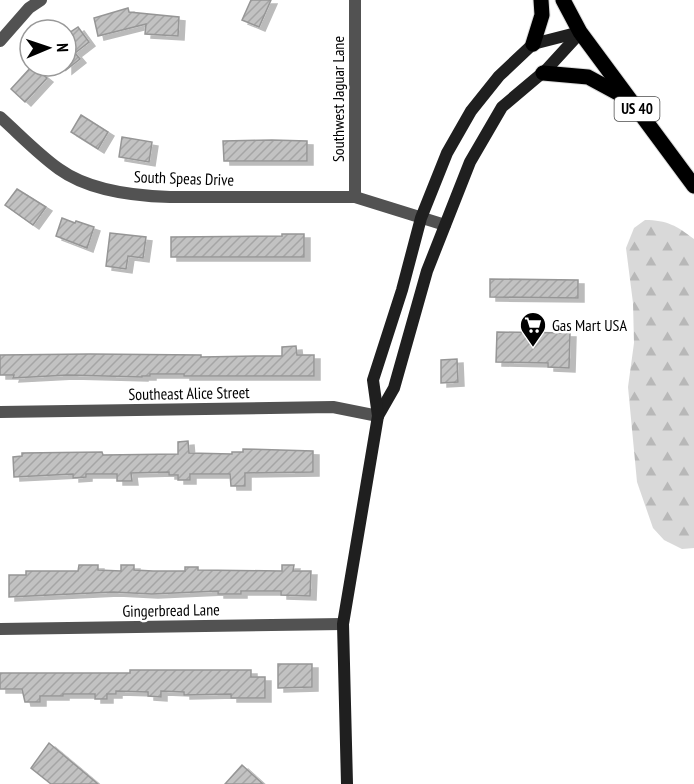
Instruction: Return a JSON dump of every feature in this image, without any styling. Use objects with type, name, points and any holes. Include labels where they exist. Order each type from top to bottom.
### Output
[{"type":"main road","points":[[347,784],[343,624],[378,416],[373,380],[402,290],[421,218],[447,153],[471,111],[499,76],[533,44],[539,28],[542,0]]},
{"type":"main road","name":"US 40","points":[[563,0],[580,32],[694,186]]},
{"type":"main road","points":[[533,44],[580,32]]},
{"type":"main road","points":[[378,416],[394,388],[427,272],[470,162],[502,108],[543,73],[580,32]]},
{"type":"main road","points":[[543,73],[588,77],[631,100]]},
{"type":"street","points":[[0,41],[29,8],[41,0]]},
{"type":"street","name":"Southwest Jaguar Lane","points":[[354,197],[355,0]]},
{"type":"street","name":"South Speas Drive","points":[[0,117],[60,170],[94,186],[142,196],[170,198],[354,197],[445,225]]},
{"type":"street","name":"Southeast Alice Street","points":[[0,412],[333,407],[378,416]]},
{"type":"street","name":"Gingerbread Lane","points":[[0,628],[343,624]]},
{"type":"green space","points":[[645,220],[660,221],[671,225],[694,239],[694,548],[682,549],[664,540],[653,528],[637,482],[628,387],[634,343],[633,303],[626,248],[634,228]]},
{"type":"building","points":[[251,0],[271,0],[259,27],[242,20]]},
{"type":"building","points":[[128,8],[129,12],[179,17],[178,36],[145,34],[146,24],[98,36],[94,18]]},
{"type":"building","points":[[78,27],[89,42],[78,51]]},
{"type":"building","points":[[21,78],[47,78],[25,102],[11,89]]},
{"type":"building","points":[[81,115],[108,132],[98,149],[71,132]]},
{"type":"building","points":[[122,137],[152,142],[149,162],[119,157]]},
{"type":"building","points":[[223,141],[307,141],[307,161],[224,161]]},
{"type":"building","points":[[17,189],[46,207],[33,225],[5,205]]},
{"type":"building","points":[[62,218],[94,227],[87,248],[56,236]]},
{"type":"building","points":[[110,233],[146,237],[143,258],[128,256],[126,269],[106,266]]},
{"type":"building","points":[[282,234],[304,234],[304,257],[171,257],[171,237],[282,236]]},
{"type":"building","points":[[490,279],[578,280],[578,298],[490,297]]},
{"type":"building","name":"Gas Mart USA","points":[[497,332],[570,333],[569,368],[548,367],[548,363],[496,362]]},
{"type":"building","points":[[296,346],[297,355],[314,355],[314,376],[150,374],[150,376],[142,377],[68,375],[13,378],[14,375],[0,375],[0,355],[282,356],[282,347]]},
{"type":"building","points":[[457,359],[458,382],[441,383],[441,360]]},
{"type":"building","points":[[188,441],[189,453],[232,454],[232,452],[243,452],[243,449],[313,451],[313,472],[245,473],[245,486],[231,486],[230,474],[190,474],[190,480],[178,480],[178,475],[169,475],[169,472],[131,473],[132,481],[117,481],[117,474],[86,474],[86,477],[73,478],[73,474],[14,477],[13,457],[22,456],[22,453],[178,454],[178,442]]},
{"type":"building","points":[[79,565],[98,565],[98,570],[121,571],[121,565],[134,565],[134,570],[153,571],[185,571],[185,567],[198,567],[198,570],[282,571],[282,565],[294,565],[293,571],[311,571],[310,596],[281,595],[281,591],[241,591],[241,594],[218,594],[218,591],[152,594],[113,592],[9,597],[9,575],[26,575],[26,571],[78,571]]},
{"type":"building","points":[[278,664],[312,664],[312,687],[278,688]]},
{"type":"building","points":[[130,670],[251,670],[251,677],[265,677],[265,698],[231,698],[231,694],[184,695],[184,692],[161,691],[161,697],[148,696],[148,692],[116,691],[116,694],[107,694],[107,699],[95,699],[95,694],[63,694],[63,696],[40,696],[40,702],[25,702],[22,689],[0,689],[0,673],[130,673]]},
{"type":"building","points":[[49,743],[98,784],[51,784],[31,768]]},
{"type":"building","points":[[242,765],[263,784],[225,784]]},
{"type":"place","name":"Gas Mart USA","points":[[533,348]]}]
